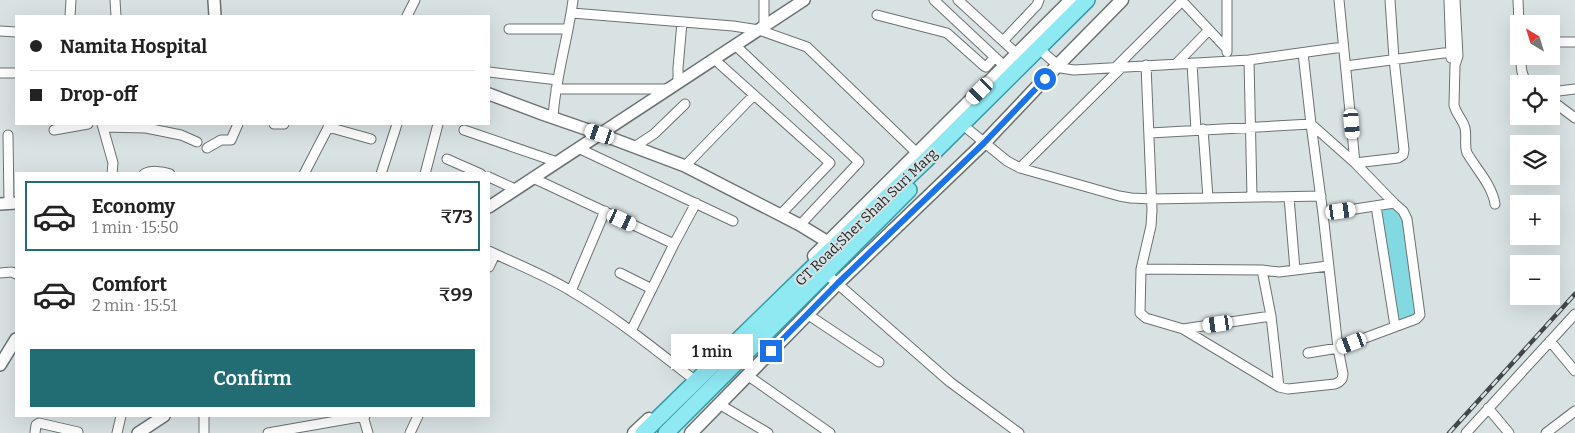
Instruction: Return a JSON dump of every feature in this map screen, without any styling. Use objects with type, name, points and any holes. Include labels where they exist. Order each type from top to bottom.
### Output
[{"type":"main road","points":[[1004,66],[1071,0]]},
{"type":"main road","name":"GT Road;Sher Shah Suri Marg","points":[[666,433],[820,269],[836,248],[922,158],[1004,66],[1087,0]]},
{"type":"main road","name":"GT Road;Sher Shah Suri Marg","points":[[836,248],[969,130],[1099,0]]},
{"type":"main road","points":[[691,433],[838,283],[984,143],[1122,0]]},
{"type":"main road","points":[[634,433],[836,248]]},
{"type":"main road","name":"GT Road;Sher Shah Suri Marg","points":[[643,433],[695,379],[820,269]]},
{"type":"street","points":[[70,15],[71,0]]},
{"type":"street","points":[[115,0],[116,15]]},
{"type":"street","points":[[214,0],[215,15]]},
{"type":"street","points":[[408,15],[415,0]]},
{"type":"street","points":[[552,118],[554,97],[574,0]]},
{"type":"street","points":[[761,0],[761,29]]},
{"type":"street","points":[[490,206],[761,29],[791,4],[804,0]]},
{"type":"street","points":[[934,0],[1004,66]]},
{"type":"street","points":[[958,0],[1017,54]]},
{"type":"street","points":[[1003,41],[1037,5],[1039,0]]},
{"type":"street","points":[[1020,168],[1120,67],[1182,0],[1227,49]]},
{"type":"street","points":[[1227,0],[1227,62]]},
{"type":"street","points":[[1339,0],[1355,163]]},
{"type":"street","points":[[1355,163],[1398,158],[1403,155],[1390,0]]},
{"type":"street","points":[[1449,0],[1451,58],[1455,65]]},
{"type":"street","points":[[1455,0],[1458,56],[1455,65],[1454,105],[1464,126],[1465,148],[1470,159],[1489,187],[1495,204]]},
{"type":"street","points":[[1518,0],[1519,15]]},
{"type":"street","points":[[572,13],[761,29],[807,47],[922,158]]},
{"type":"street","points":[[877,14],[947,33],[955,38],[984,66],[1004,66]]},
{"type":"street","points":[[674,86],[678,68],[682,22]]},
{"type":"street","points":[[509,29],[568,29]]},
{"type":"street","points":[[955,38],[964,29]]},
{"type":"street","points":[[1176,64],[1209,30]]},
{"type":"street","points":[[0,31],[15,32]]},
{"type":"street","points":[[1560,42],[1575,42]]},
{"type":"street","points":[[735,45],[859,162],[800,225]]},
{"type":"street","points":[[1045,54],[1057,66],[1066,70],[1227,62],[1343,47]]},
{"type":"street","points":[[1346,66],[1451,52]]},
{"type":"street","points":[[1146,65],[1152,199],[1151,226],[1142,269],[1140,310],[1142,316],[1183,329],[1279,387],[1288,389],[1340,382],[1343,374],[1338,348],[1303,53]]},
{"type":"street","points":[[714,59],[830,163],[780,215]]},
{"type":"street","points":[[1249,60],[1252,197]]},
{"type":"street","points":[[1192,63],[1208,198]]},
{"type":"street","points":[[0,72],[15,73]]},
{"type":"street","points":[[490,72],[557,85],[674,86]]},
{"type":"street","points":[[1560,91],[1575,89]]},
{"type":"street","points":[[490,94],[685,166],[800,225],[836,248]]},
{"type":"street","points":[[685,166],[754,95]]},
{"type":"street","points":[[634,147],[654,134],[685,104]]},
{"type":"street","points":[[1560,107],[1575,118]]},
{"type":"street","points":[[1150,132],[1311,124],[1355,163],[1404,211],[1407,219],[1420,312],[1418,318],[1338,348],[1308,354]]},
{"type":"street","points":[[54,130],[82,125]]},
{"type":"street","points":[[112,172],[113,163],[102,125],[146,128],[181,135],[197,142]]},
{"type":"street","points":[[206,148],[221,140],[231,140],[238,125]]},
{"type":"street","points":[[305,172],[329,125],[371,139]]},
{"type":"street","points":[[382,172],[397,125]]},
{"type":"street","points":[[426,172],[438,125]]},
{"type":"street","points":[[464,130],[556,162]]},
{"type":"street","points":[[969,130],[1008,161],[1020,168],[1119,196],[1152,199],[1321,196]]},
{"type":"street","points":[[8,135],[8,204]]},
{"type":"street","points":[[578,148],[734,221]]},
{"type":"street","points":[[447,159],[476,172]]},
{"type":"street","points":[[490,177],[515,189]]},
{"type":"street","points":[[533,178],[674,244]]},
{"type":"street","points":[[1289,197],[1295,270]]},
{"type":"street","points":[[631,331],[696,203]]},
{"type":"street","points":[[1323,214],[1394,203]]},
{"type":"street","points":[[1376,206],[1395,326]]},
{"type":"street","points":[[571,291],[605,211]]},
{"type":"street","points":[[492,253],[571,291],[631,331],[695,379]]},
{"type":"street","points":[[1142,269],[1262,270],[1279,272],[1328,266]]},
{"type":"street","points":[[820,269],[944,377],[1018,433]]},
{"type":"street","points":[[1262,270],[1271,316],[1279,387]]},
{"type":"street","points":[[0,273],[15,274]]},
{"type":"street","points":[[620,274],[652,289]]},
{"type":"street","points":[[807,314],[879,362]]},
{"type":"street","points":[[1466,433],[1575,314]]},
{"type":"street","points":[[1183,329],[1271,316]]},
{"type":"street","points":[[1550,341],[1575,371]]},
{"type":"street","points":[[0,364],[15,343]]},
{"type":"street","points":[[747,375],[830,433]]},
{"type":"street","points":[[719,404],[768,433]]},
{"type":"street","points":[[1488,408],[1509,433]]},
{"type":"street","points":[[1546,433],[1575,410]]},
{"type":"street","points":[[117,433],[121,417]]},
{"type":"street","points":[[204,417],[204,433]]},
{"type":"street","points":[[271,433],[321,429],[364,417],[368,433]]},
{"type":"street","points":[[410,433],[418,417]]},
{"type":"street","points":[[138,433],[159,418]]},
{"type":"street","points":[[35,433],[36,425],[39,423],[78,432]]},
{"type":"shaded area","points":[[1391,207],[1402,212],[1418,316],[1396,321],[1380,211]]},
{"type":"railway","points":[[1449,433],[1575,294]]},
{"type":"route","points":[[771,351],[838,283],[984,143],[1045,79]]}]
